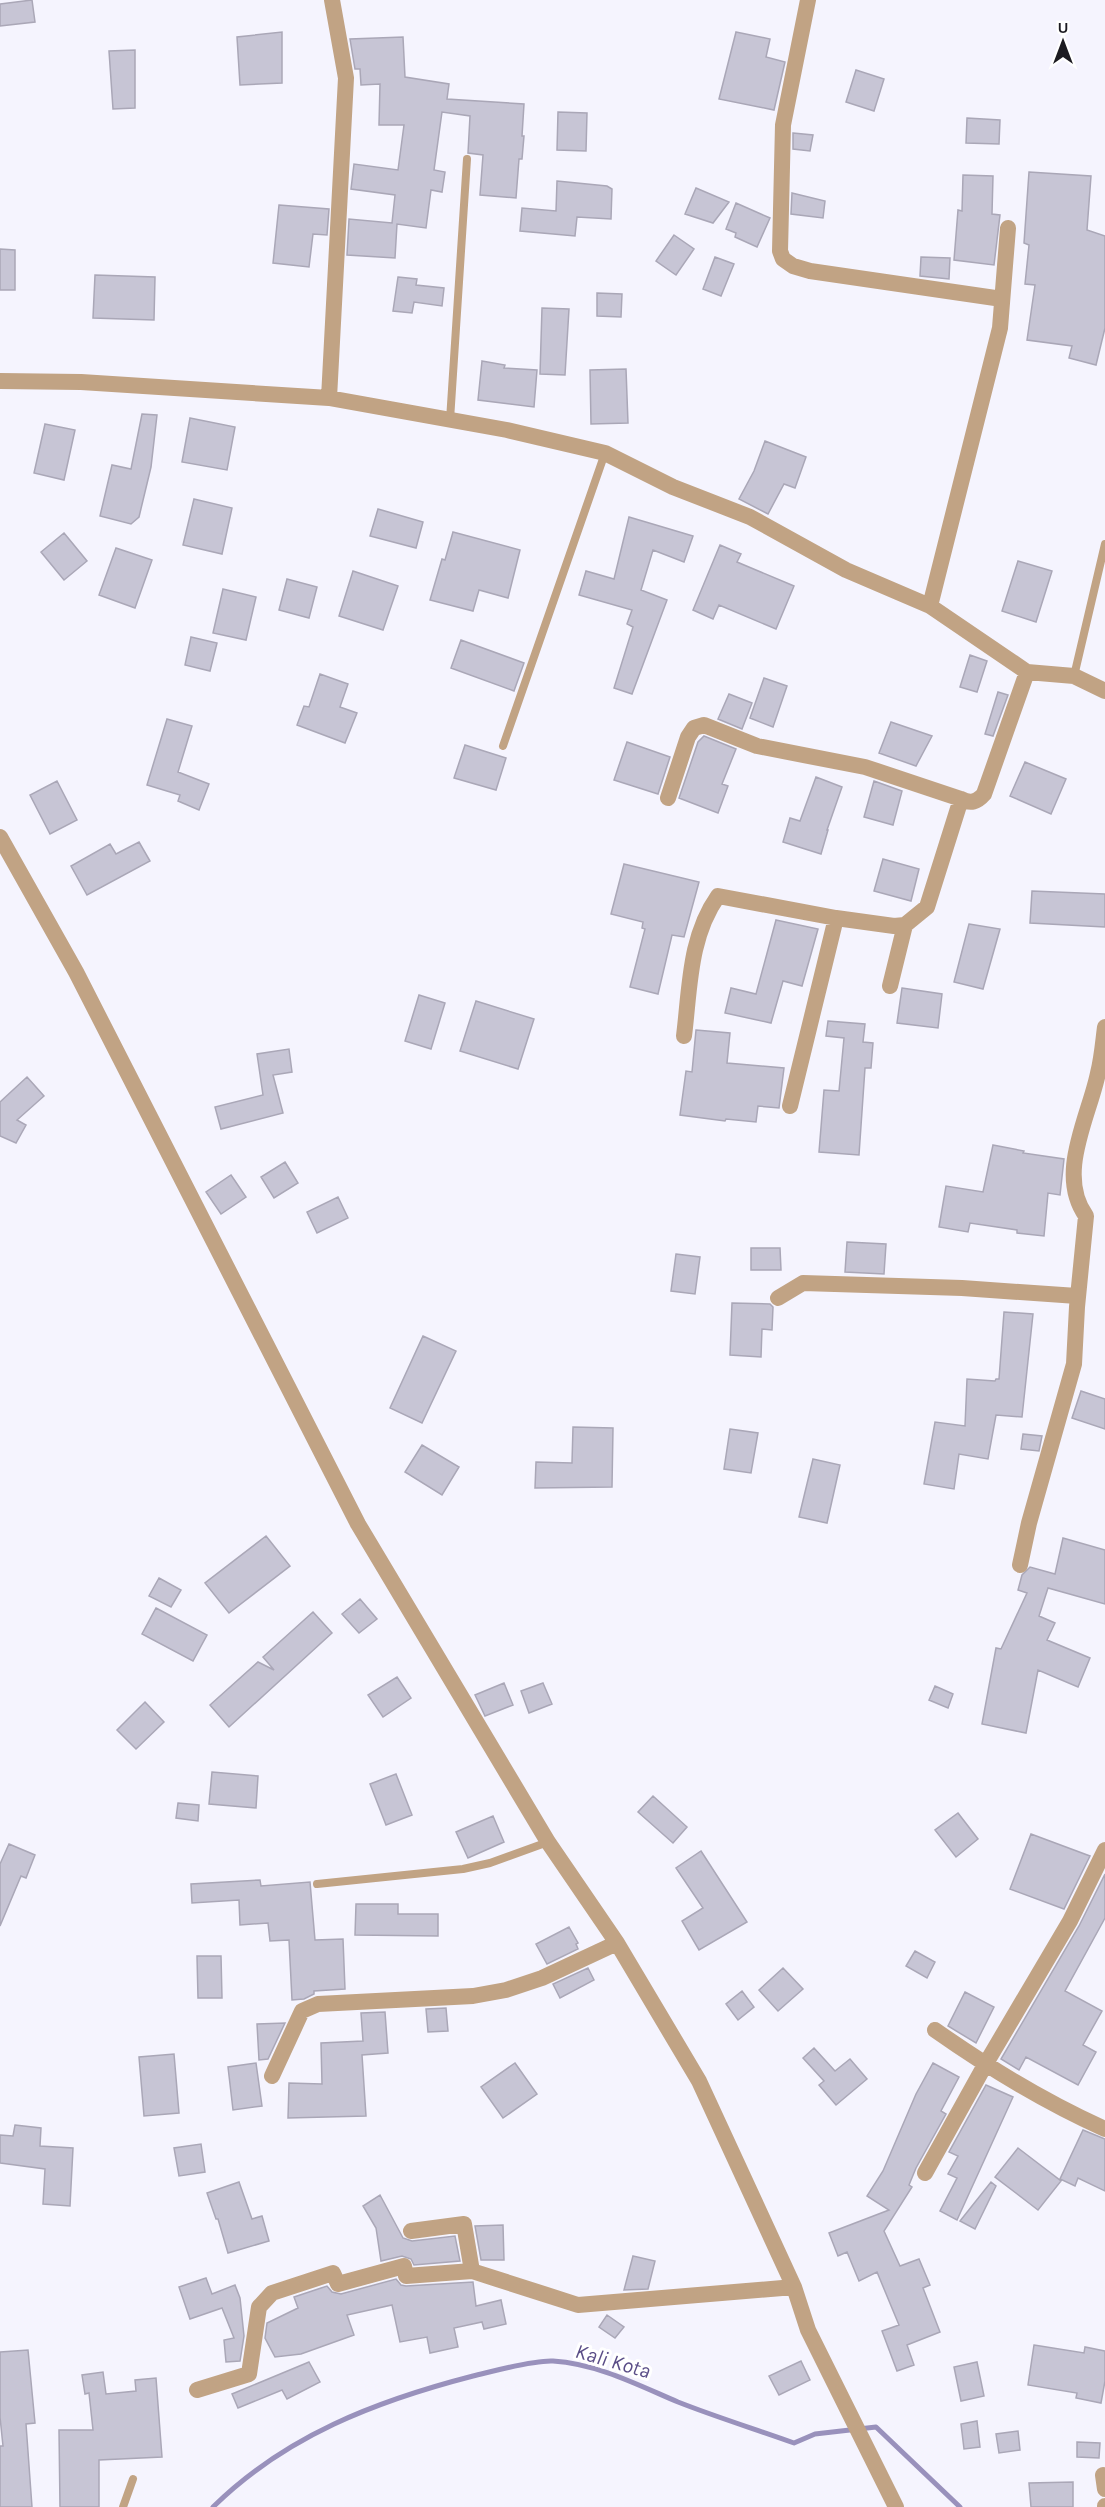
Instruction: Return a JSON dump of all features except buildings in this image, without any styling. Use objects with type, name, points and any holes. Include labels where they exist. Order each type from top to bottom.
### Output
[{"type":"street","points":[[329,398],[346,78],[332,0]]},
{"type":"street","points":[[808,0],[781,140],[780,251],[783,259],[793,266],[810,270],[1002,299]]},
{"type":"street","points":[[930,606],[1000,328],[1008,228]]},
{"type":"street","points":[[0,381],[81,382],[329,398],[507,430],[605,453],[673,487],[750,518],[846,570],[930,606],[1027,672],[1074,676],[1105,691]]},
{"type":"street","points":[[668,798],[688,737],[694,728],[704,725],[757,746],[865,767],[961,800],[972,803],[978,801],[984,794],[1027,672]]},
{"type":"street","points":[[684,1036],[692,962],[700,927],[718,896],[836,918],[894,926],[905,924],[927,906],[961,800]]},
{"type":"street","points":[[0,837],[76,972],[358,1524],[548,1842],[617,1943],[699,2081],[794,2288],[808,2330],[896,2507]]},
{"type":"street","points":[[790,1106],[836,918]]},
{"type":"street","points":[[890,986],[905,924]]},
{"type":"street","points":[[1020,1566],[1029,1523],[1074,1364],[1077,1296],[1086,1216],[1078,1205],[1074,1192],[1075,1167],[1089,1102],[1098,1074],[1105,1027]]},
{"type":"street","points":[[778,1298],[802,1283],[962,1288],[1077,1296]]},
{"type":"street","points":[[925,2173],[985,2065],[1070,1921],[1105,1850]]},
{"type":"street","points":[[272,2076],[302,2011],[318,2004],[473,1995],[506,1990],[542,1977],[617,1943]]},
{"type":"street","points":[[935,2030],[985,2065],[1070,2113],[1105,2129]]},
{"type":"street","points":[[411,2231],[464,2224],[472,2271]]},
{"type":"street","points":[[197,2390],[249,2374],[259,2307],[272,2293],[333,2272],[338,2284],[404,2266],[406,2276],[472,2271],[578,2306],[794,2288]]},
{"type":"lane","points":[[450,420],[467,159]]},
{"type":"lane","points":[[503,746],[605,453]]},
{"type":"lane","points":[[1074,676],[1105,544]]},
{"type":"lane","points":[[316,1884],[463,1869],[490,1863],[548,1842]]},
{"type":"lane","points":[[123,2507],[133,2479]]},
{"type":"waterway","name":"Kali Kota","points":[[213,2507],[270,2460],[334,2424],[437,2386],[524,2364],[545,2361],[570,2363],[602,2371],[678,2402],[794,2443],[815,2434],[876,2427],[960,2507]]}]
